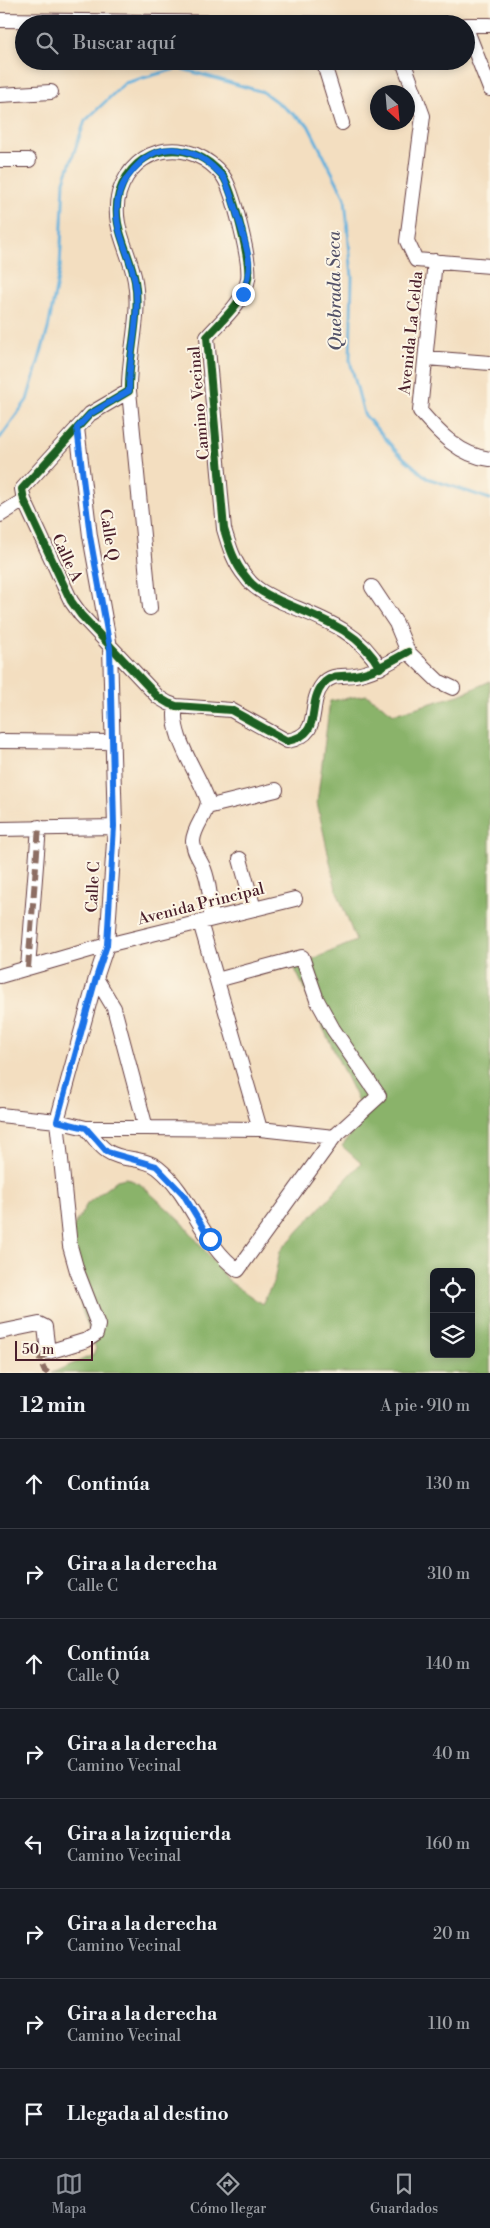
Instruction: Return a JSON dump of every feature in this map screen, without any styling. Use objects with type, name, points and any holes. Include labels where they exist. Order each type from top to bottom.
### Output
[{"type":"street","points":[[0,20],[15,20]]},
{"type":"street","points":[[475,26],[490,25]]},
{"type":"street","points":[[475,50],[490,89]]},
{"type":"street","points":[[326,70],[342,123]]},
{"type":"street","points":[[406,70],[423,116],[407,241],[416,260],[490,266]]},
{"type":"street","points":[[0,95],[51,92]]},
{"type":"street","name":"Camino Vecinal","points":[[150,608],[129,391],[128,367],[134,338],[137,303],[135,281],[118,230],[119,194],[127,177],[148,156],[162,150],[180,149],[207,162],[224,177],[249,259],[248,280],[243,294],[207,337],[224,528],[230,550],[246,578],[262,592],[350,633],[372,653],[380,668]]},
{"type":"street","points":[[0,160],[29,160]]},
{"type":"street","name":"Avenida La Celda","points":[[435,261],[420,412],[442,436],[476,458],[490,459]]},
{"type":"street","points":[[426,358],[490,364]]},
{"type":"street","points":[[0,515],[24,500],[22,489],[25,483],[90,414],[129,391]]},
{"type":"street","name":"Calle Q","points":[[77,428],[90,536],[110,648]]},
{"type":"street","name":"Calle A","points":[[24,500],[71,602],[80,615],[158,697],[176,706]]},
{"type":"street","points":[[372,587],[396,623],[408,652],[438,681],[453,688]]},
{"type":"street","name":"Calle C","points":[[57,1121],[96,978],[107,945],[114,826],[110,648]]},
{"type":"street","points":[[260,1129],[217,980],[205,921],[211,901],[204,869],[196,856],[193,841],[194,833],[207,807],[205,792],[177,730],[174,714],[176,706],[232,710],[280,739],[296,740],[305,735],[311,727],[318,694],[323,683],[334,676],[354,675],[380,668],[408,652]]},
{"type":"street","points":[[0,742],[112,742]]},
{"type":"street","points":[[207,807],[276,790]]},
{"type":"street","points":[[0,829],[114,826]]},
{"type":"street","points":[[28,968],[39,827]]},
{"type":"street","points":[[240,859],[254,909]]},
{"type":"street","name":"Avenida Principal","points":[[0,976],[107,945],[295,899]]},
{"type":"street","points":[[86,1128],[107,1152],[156,1166],[183,1194],[210,1239],[231,1265],[238,1270],[334,1137],[379,1096],[333,1029],[317,1000],[302,957],[217,980]]},
{"type":"street","points":[[96,978],[114,1008],[146,1128]]},
{"type":"street","points":[[0,1120],[0,1114],[57,1121],[86,1128],[260,1129],[334,1137]]},
{"type":"street","points":[[0,1332],[39,1324],[45,1328],[48,1352],[87,1340],[96,1334],[98,1325],[77,1272],[70,1246],[57,1121]]},
{"type":"green space","points":[[490,681],[490,1373],[52,1373],[93,1355],[96,1349],[82,1310],[74,1269],[73,1228],[87,1204],[117,1180],[126,1178],[140,1184],[182,1222],[230,1282],[262,1304],[274,1281],[280,1251],[361,1163],[342,1146],[365,1116],[294,967],[356,941],[336,889],[317,803],[330,701],[367,695],[394,714],[462,694]]},
{"type":"waterway","name":"Quebrada Seca","points":[[0,438],[27,400],[48,329],[60,267],[64,181],[85,121],[125,83],[172,70]]},
{"type":"waterway","name":"Quebrada Seca","points":[[186,70],[263,92],[308,125],[345,198],[352,277],[350,361],[364,414],[397,452],[427,478],[490,499]]},
{"type":"marked path","points":[[28,968],[39,827]]},
{"type":"marked path","points":[[48,1352],[40,1360],[44,1370],[48,1373]]},
{"type":"cycle path","points":[[380,668],[371,655],[361,643],[349,634],[323,619],[280,601],[257,588],[242,572],[232,554],[224,529],[207,337],[232,310],[246,287],[248,270],[244,243],[227,184],[223,176],[210,163],[196,155],[180,151],[165,151],[150,155],[127,176],[119,193],[117,205],[119,227],[133,270],[136,295],[129,391],[90,414],[22,489],[24,500],[71,601],[81,615],[158,697],[176,706],[231,710],[287,741],[299,737],[306,732],[310,726],[318,692],[330,678],[355,675],[376,669],[383,666],[408,652]]},
{"type":"route","points":[[210,1239],[183,1194],[156,1166],[107,1152],[86,1128],[57,1121],[96,978],[107,945],[114,826],[110,648],[90,536],[77,428],[90,414],[129,391],[128,367],[134,338],[137,303],[135,281],[118,230],[117,210],[119,194],[127,177],[148,156],[162,150],[180,149],[207,162],[224,177],[249,259],[248,280],[243,294]]}]
